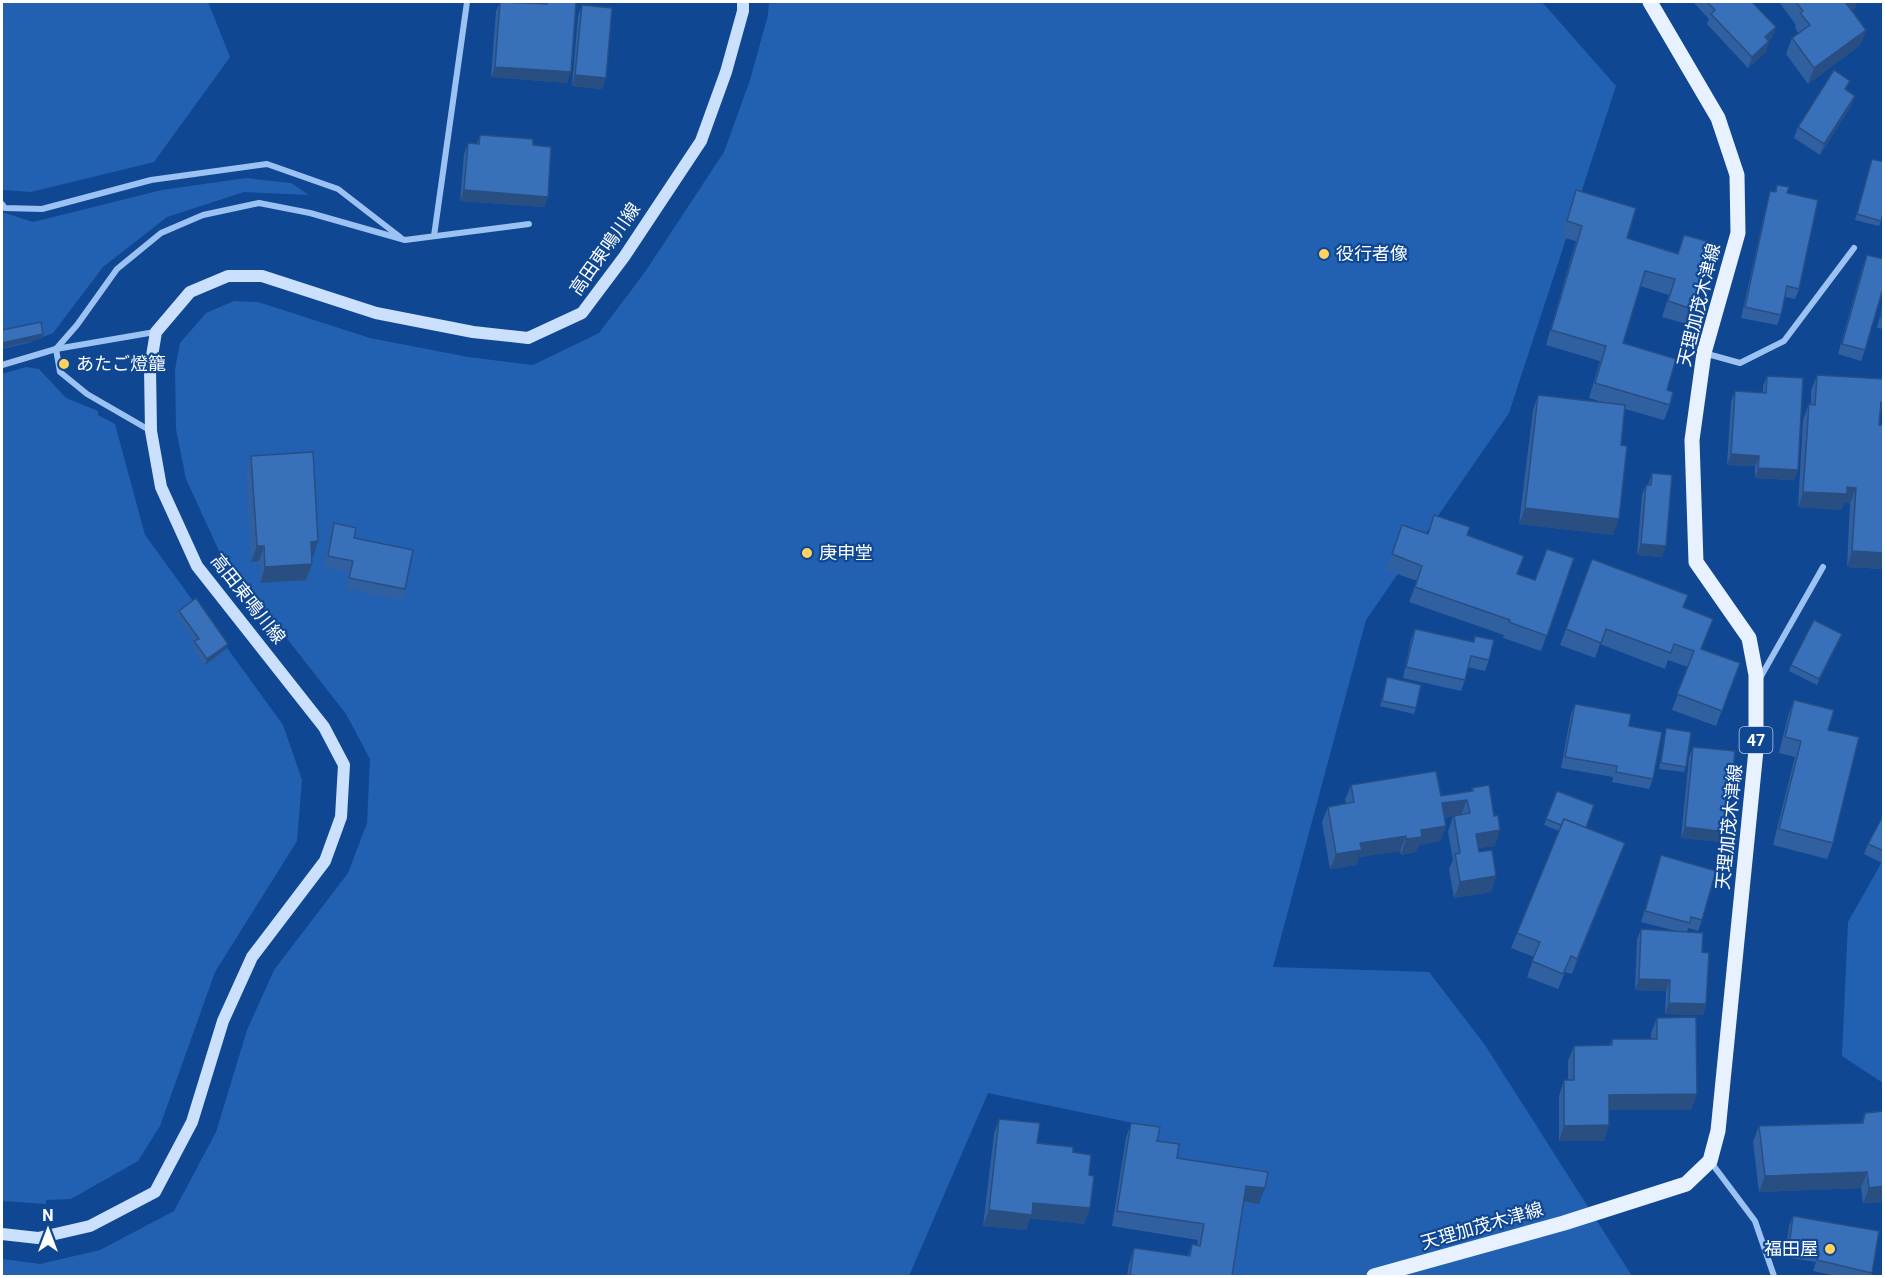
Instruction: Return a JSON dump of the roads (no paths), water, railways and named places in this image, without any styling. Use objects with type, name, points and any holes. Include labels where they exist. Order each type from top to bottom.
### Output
[{"type":"main road","name":"高田東鳴川線","points":[[2,1233],[38,1238],[90,1226],[155,1192],[192,1122],[223,1022],[252,957],[325,861],[341,817],[345,765],[324,727],[197,566],[161,487],[151,431],[150,368],[156,332],[190,292],[228,276],[262,276],[376,313],[473,332],[528,338],[582,313],[624,257],[701,141],[726,72],[743,11],[743,2]]},
{"type":"main road","name":"天理加茂木津線","points":[[1374,1276],[1564,1223],[1686,1184],[1710,1161],[1718,1131],[1756,750],[1756,686],[1749,638],[1696,562],[1692,440],[1704,353],[1738,232],[1737,175],[1718,118],[1650,2]]},
{"type":"street","points":[[434,236],[467,2]]},
{"type":"street","points":[[2,204],[6,208],[42,209],[151,180],[267,164],[338,189],[405,240]]},
{"type":"street","points":[[56,349],[77,325],[117,269],[161,233],[203,215],[259,204],[310,213],[405,240],[529,224]]},
{"type":"street","points":[[1704,353],[1740,363],[1784,341],[1854,248]]},
{"type":"street","points":[[2,364],[56,349],[156,332]]},
{"type":"street","points":[[56,349],[60,372],[87,394],[151,431]]},
{"type":"street","points":[[1756,686],[1823,567]]},
{"type":"street","points":[[1710,1161],[1755,1221],[1774,1276]]},
{"type":"place","name":"役行者像","points":[[1324,254]]},
{"type":"place","name":"あたご燈籠","points":[[64,364]]},
{"type":"place","name":"庚申堂","points":[[807,553]]},
{"type":"place","name":"福田屋","points":[[1830,1249]]}]
